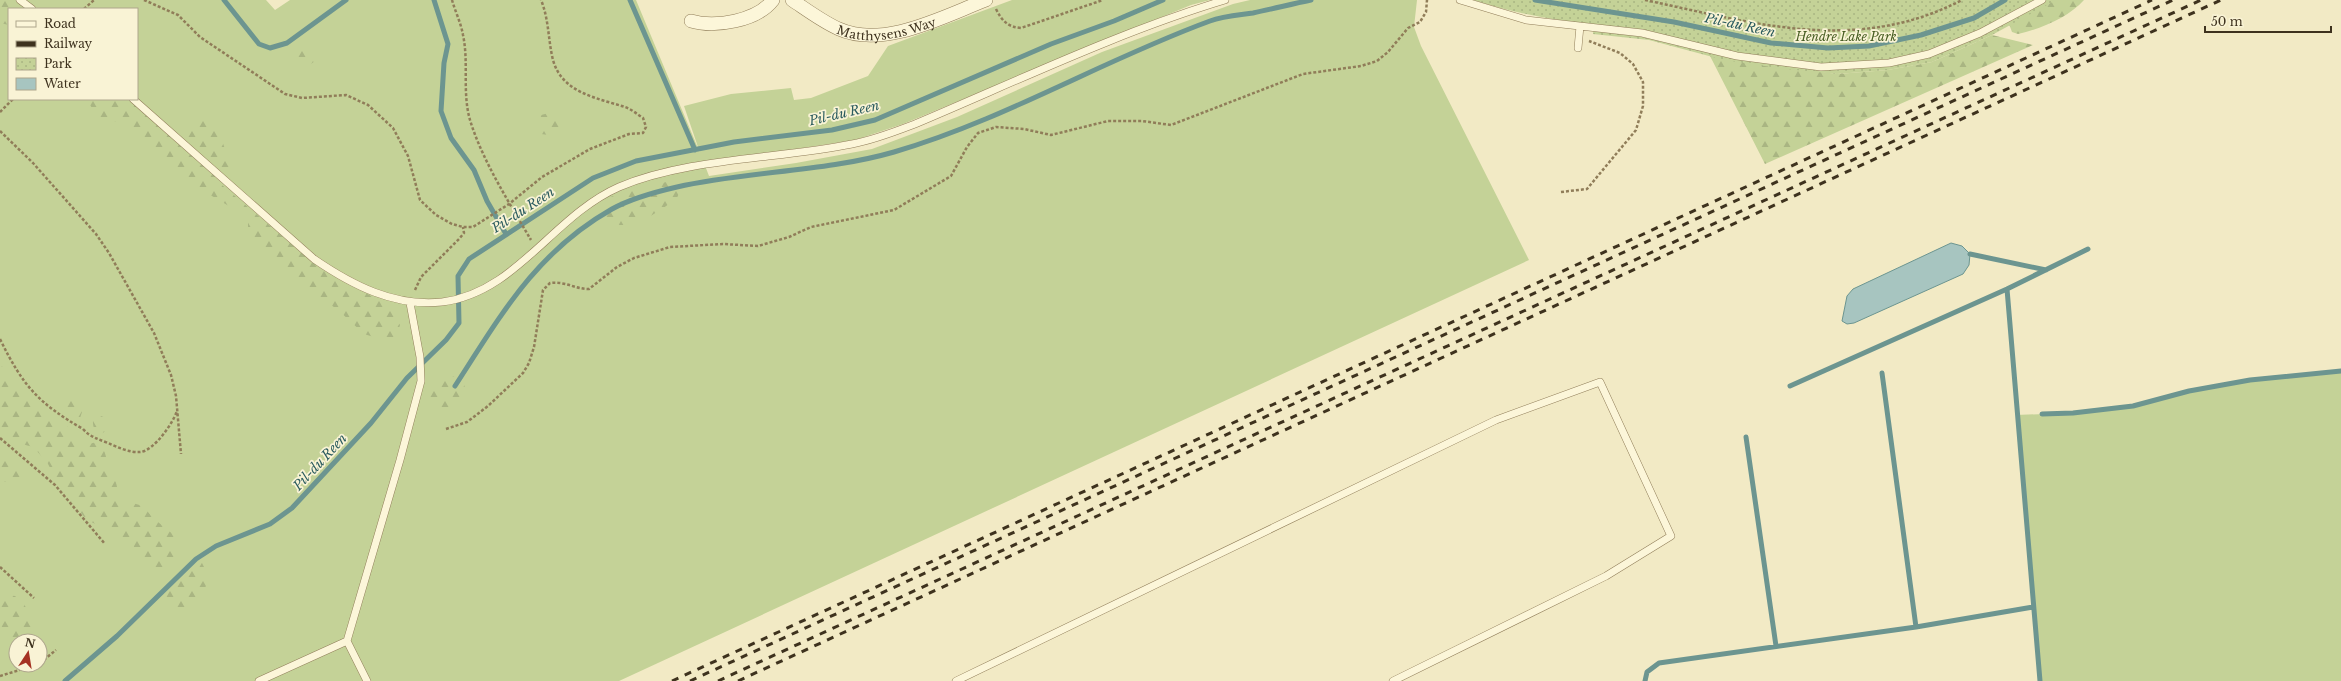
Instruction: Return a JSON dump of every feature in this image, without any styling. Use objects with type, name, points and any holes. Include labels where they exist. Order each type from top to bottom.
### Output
[{"type":"street","points":[[691,21],[703,24],[724,24],[766,10],[773,0]]},
{"type":"street","name":"Matthysens Way","points":[[792,0],[838,29],[868,36],[903,31],[990,3]]},
{"type":"lane","points":[[20,0],[31,8]]},
{"type":"lane","points":[[134,100],[314,259],[337,275],[362,288],[410,303],[441,302],[469,296],[488,288],[509,273],[571,217],[593,202],[619,188],[648,178],[688,169],[853,144],[883,136],[915,124],[1116,39],[1195,9],[1225,0]]},
{"type":"lane","points":[[1460,0],[1526,20],[1642,33],[1710,50],[1759,60],[1821,67],[1889,63],[1929,54],[1950,47],[2042,0]]},
{"type":"lane","points":[[1578,48],[1580,26]]},
{"type":"lane","points":[[367,681],[347,641],[400,460],[421,381],[420,357],[410,303]]},
{"type":"lane","points":[[956,681],[1496,420],[1600,382],[1671,536],[1606,576],[1393,681]]},
{"type":"lane","points":[[259,681],[347,641]]},
{"type":"path","points":[[85,8],[94,0]]},
{"type":"path","points":[[144,0],[178,15],[200,37],[285,94],[302,98],[346,95],[368,105],[393,128],[408,156],[420,200],[436,215],[452,224],[463,227],[473,227],[509,204],[542,176],[590,149],[629,134],[643,133],[646,127],[643,118],[626,107],[598,100],[577,91],[563,78],[554,62],[546,11],[541,0]]},
{"type":"path","points":[[452,0],[463,36],[466,96],[470,120],[477,139],[509,204],[527,233]]},
{"type":"path","points":[[990,3],[1000,18],[1011,27],[1021,28],[1103,0]]},
{"type":"path","points":[[446,429],[467,422],[488,406],[523,373],[530,363],[534,347],[543,290],[550,282],[561,281],[578,289],[589,289],[617,266],[634,258],[670,247],[723,244],[758,246],[789,237],[811,227],[894,210],[951,176],[966,147],[978,133],[996,127],[1024,129],[1051,135],[1108,121],[1142,121],[1171,125],[1257,90],[1302,74],[1361,66],[1377,61],[1388,52],[1408,28],[1420,22],[1426,12],[1427,0]]},
{"type":"path","points":[[1645,0],[1770,26],[1807,30],[1846,31],[1916,19],[1941,11],[1962,0]]},
{"type":"path","points":[[1561,192],[1587,189],[1636,130],[1643,106],[1643,82],[1633,64],[1620,53],[1598,43],[1579,39]]},
{"type":"path","points":[[0,112],[12,100]]},
{"type":"path","points":[[0,131],[33,163],[96,234],[109,253],[154,333],[171,375],[177,410],[181,454]]},
{"type":"path","points":[[410,303],[421,277],[459,239],[464,233],[463,227]]},
{"type":"path","points":[[0,339],[13,365],[42,403],[83,430],[88,435],[118,447],[140,452],[146,450],[161,438],[177,410]]},
{"type":"path","points":[[0,438],[55,485],[105,544]]},
{"type":"path","points":[[0,567],[34,598]]},
{"type":"path","points":[[48,656],[56,650]]},
{"type":"path","points":[[0,676],[10,673]]},
{"type":"green space","points":[[0,0],[266,0],[275,10],[290,0],[636,0],[700,153],[684,106],[731,94],[791,88],[794,100],[811,98],[868,76],[888,46],[1012,0],[1210,0],[1191,5],[903,124],[855,140],[704,163],[709,176],[796,163],[872,149],[957,117],[1102,52],[1233,4],[1250,0],[1417,0],[1414,27],[1421,46],[1529,260],[619,681],[0,681]]},
{"type":"green space","points":[[0,0],[18,0],[26,8],[8,8],[8,25],[0,23]]},
{"type":"green space","name":"Hendre Lake Park","points":[[1473,0],[2056,0],[1992,35],[1932,62],[1888,70],[1837,74],[1786,69],[1724,60],[1649,40],[1593,34],[1594,25],[1533,16]]},
{"type":"green space","points":[[2025,0],[2084,0],[2071,12],[2054,22],[2018,34],[2012,32],[2009,24]]},
{"type":"green space","points":[[1992,35],[2033,45],[1765,164],[1710,56],[1837,74],[1888,70],[1932,62]]},
{"type":"green space","points":[[307,47],[313,50],[316,56],[313,62],[307,65],[301,62],[298,56],[301,50]]},
{"type":"green space","points":[[87,100],[130,100],[171,135],[182,148],[194,154],[195,148],[185,137],[189,131],[197,123],[204,121],[214,125],[221,136],[234,172],[231,177],[218,173],[216,177],[222,185],[311,261],[346,283],[381,301],[391,310],[400,325],[395,340],[377,338],[364,334],[337,309],[294,281],[255,243],[248,233],[248,220],[239,212],[190,183],[168,158],[147,149],[137,132],[129,125],[98,117]]},
{"type":"green space","points":[[549,113],[563,119],[563,129],[557,136],[541,134],[537,129],[541,115]]},
{"type":"green space","points":[[666,182],[675,186],[679,193],[677,198],[650,216],[630,224],[620,225],[611,222],[603,215],[604,203],[610,197]]},
{"type":"green space","points":[[0,359],[4,373],[18,382],[49,416],[66,424],[78,442],[84,445],[97,442],[103,446],[108,464],[113,470],[118,491],[123,499],[143,506],[153,518],[174,535],[178,552],[175,561],[165,570],[157,568],[140,559],[131,541],[87,520],[62,491],[47,462],[33,447],[11,441],[0,435]]},
{"type":"green space","points":[[2341,371],[2341,681],[2040,681],[2016,415],[2073,413],[2133,406],[2189,391],[2250,380]]},
{"type":"green space","points":[[451,376],[462,379],[464,384],[465,392],[461,403],[455,410],[430,411],[426,403],[432,382]]},
{"type":"green space","points":[[62,397],[71,400],[82,412],[79,421],[68,418],[57,407]]},
{"type":"green space","points":[[95,414],[109,419],[106,431],[99,435],[95,431],[93,425]]},
{"type":"green space","points":[[0,452],[22,467],[23,475],[21,478],[12,482],[0,481]]},
{"type":"green space","points":[[202,563],[206,572],[207,581],[205,589],[194,602],[187,606],[169,611],[166,605],[166,598],[169,592],[179,579],[196,564]]},
{"type":"green space","points":[[0,594],[15,596],[24,604],[33,621],[32,633],[8,633],[8,643],[0,623]]},
{"type":"water","points":[[1951,243],[1962,246],[1970,254],[1969,265],[1963,274],[1854,323],[1847,324],[1842,321],[1847,296],[1853,289]]},
{"type":"waterway","points":[[224,0],[259,44],[270,48],[287,43],[346,0]]},
{"type":"waterway","points":[[434,0],[448,44],[444,63],[441,111],[451,138],[474,170],[487,201],[506,234]]},
{"type":"waterway","points":[[630,0],[695,150]]},
{"type":"waterway","name":"Pil-du Reen","points":[[65,681],[117,636],[196,559],[216,546],[270,524],[292,508],[371,423],[407,378],[446,340],[459,323],[458,276],[469,259],[593,178],[636,161],[734,142],[832,130],[875,120],[1051,44],[1114,21],[1163,0]]},
{"type":"waterway","points":[[455,386],[505,310],[541,265],[585,226],[620,205],[652,193],[677,187],[731,178],[841,164],[894,152],[975,124],[1131,53],[1215,19],[1253,13],[1311,0]]},
{"type":"waterway","name":"Pil-du Reen","points":[[1535,0],[1674,22],[1771,43],[1828,48],[1869,46],[1921,35],[1974,18],[2005,0]]},
{"type":"waterway","points":[[1790,386],[2007,289],[2088,249]]},
{"type":"waterway","points":[[1970,254],[2046,270]]},
{"type":"waterway","points":[[2007,289],[2040,681]]},
{"type":"waterway","points":[[2042,414],[2073,413],[2133,406],[2189,391],[2250,380],[2341,371]]},
{"type":"waterway","points":[[1882,373],[1916,627]]},
{"type":"waterway","points":[[1746,437],[1776,646]]},
{"type":"waterway","points":[[1645,681],[1647,672],[1659,663],[1916,627],[2033,607]]},
{"type":"railway","points":[[672,681],[2152,0]]},
{"type":"railway","points":[[690,681],[2173,0]]},
{"type":"railway","points":[[718,681],[2201,0]]},
{"type":"railway","points":[[738,681],[2221,0]]}]
